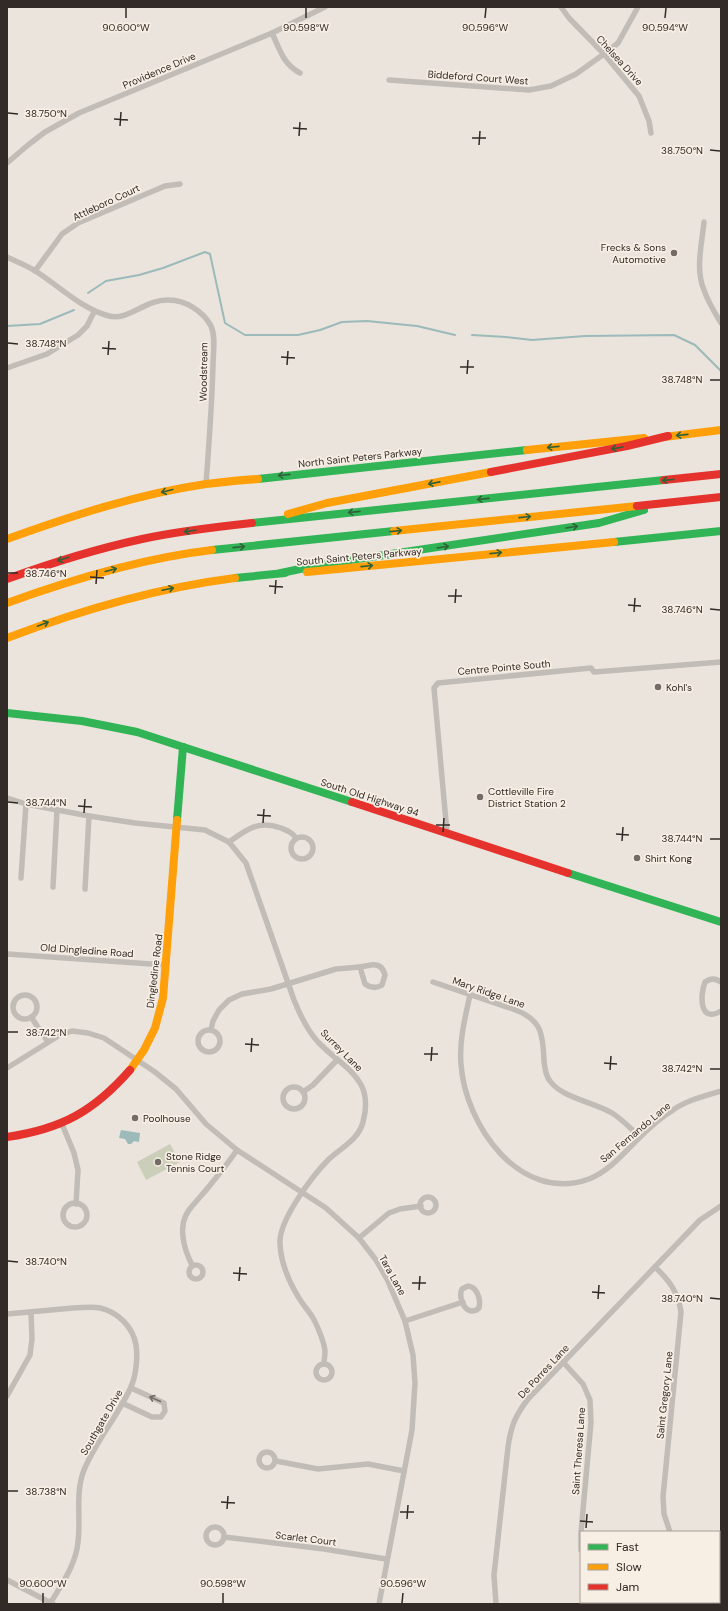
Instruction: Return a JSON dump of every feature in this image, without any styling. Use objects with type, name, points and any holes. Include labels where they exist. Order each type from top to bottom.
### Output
[{"type":"main road","name":"North Saint Peters Parkway","points":[[7,539],[77,515],[173,490],[206,484],[721,430]]},
{"type":"main road","points":[[256,523],[327,503],[627,446],[668,436]]},
{"type":"main road","points":[[7,578],[68,558],[142,539],[180,532],[721,474]]},
{"type":"main road","points":[[7,602],[61,583],[114,568],[197,552],[721,497]]},
{"type":"main road","points":[[280,573],[324,564],[599,522],[675,502]]},
{"type":"main road","name":"South Saint Peters Parkway","points":[[7,638],[60,618],[142,595],[198,583],[280,573],[324,571],[721,531]]},
{"type":"main road","name":"South Old Highway 94","points":[[7,714],[57,717],[107,725],[155,737],[721,922]]},
{"type":"main road","name":"Dingledine Road","points":[[7,1137],[34,1134],[62,1124],[95,1106],[115,1087],[137,1061],[155,1028],[163,998],[183,747]]},
{"type":"street","name":"Providence Drive","points":[[7,163],[28,144],[45,132],[79,113],[272,33],[325,7]]},
{"type":"street","name":"Chelsea Drive","points":[[560,7],[604,54],[639,96],[649,121],[651,133]]},
{"type":"street","name":"Biddeford Court West","points":[[389,80],[529,90],[551,86],[576,74],[618,43],[638,7]]},
{"type":"street","points":[[272,33],[283,58],[291,68],[300,73]]},
{"type":"street","name":"Attleboro Court","points":[[35,271],[62,234],[78,223],[165,186],[180,184]]},
{"type":"street","points":[[704,222],[700,276],[703,289],[721,324]]},
{"type":"street","name":"Woodstream","points":[[7,257],[35,271],[94,312],[111,317],[121,317],[156,300],[169,300],[181,302],[192,307],[202,315],[211,326],[214,340],[206,484]]},
{"type":"street","points":[[7,368],[47,354],[78,335],[87,326],[94,312]]},
{"type":"street","name":"Centre Pointe South","points":[[447,832],[434,688],[438,683],[591,668],[594,672],[721,662]]},
{"type":"street","points":[[7,798],[26,804],[89,816],[176,828],[205,830],[229,842],[255,825],[272,825],[293,833],[296,838]]},
{"type":"street","points":[[21,878],[26,804]]},
{"type":"street","points":[[53,887],[57,810]]},
{"type":"street","points":[[84,889],[89,816]]},
{"type":"street","points":[[303,837],[312,843],[313,850],[307,858],[296,858],[291,852],[291,845],[296,838],[303,837]]},
{"type":"street","name":"Surrey Lane","points":[[229,842],[246,863],[288,984],[302,1018],[317,1041],[337,1060],[352,1071],[362,1084],[366,1097],[365,1117],[363,1125],[356,1137],[328,1160],[289,1212],[283,1226],[280,1244],[282,1258],[293,1287],[313,1317],[320,1336],[325,1350],[324,1364]]},
{"type":"street","name":"Old Dingledine Road","points":[[7,954],[166,965]]},
{"type":"street","points":[[211,1030],[213,1021],[219,1010],[229,1000],[242,994],[288,984],[336,969],[375,964],[378,965],[385,974],[382,985],[375,988],[368,986],[363,981],[360,967]]},
{"type":"street","points":[[721,982],[714,979],[709,979],[706,982],[702,1002],[704,1010],[707,1013],[713,1014],[721,1011]]},
{"type":"street","name":"Mary Ridge Lane","points":[[432,982],[524,1013],[533,1019],[542,1035],[545,1070],[548,1080],[556,1088],[601,1106],[614,1114],[640,1137]]},
{"type":"street","name":"San Fernando Lane","points":[[470,995],[461,1042],[461,1064],[466,1093],[476,1118],[487,1137],[498,1151],[513,1164],[538,1179],[548,1182],[572,1184],[590,1178],[613,1164],[640,1137],[672,1110],[686,1103],[721,1091]]},
{"type":"street","points":[[22,996],[29,996],[35,1000],[37,1007],[36,1011],[31,1017],[20,1017],[14,1011],[15,1000],[22,996]]},
{"type":"street","points":[[31,1017],[48,1042]]},
{"type":"street","points":[[211,1030],[218,1034],[221,1041],[219,1048],[208,1053],[199,1047],[198,1039],[202,1033],[211,1030]]},
{"type":"street","name":"Tara Lane","points":[[7,1068],[60,1035],[72,1031],[88,1033],[104,1038],[155,1072],[176,1089],[206,1124],[237,1150],[326,1208],[359,1238],[376,1260],[387,1279],[405,1321],[413,1355],[415,1383],[412,1430],[386,1559],[379,1604]]},
{"type":"street","points":[[303,1092],[313,1085],[337,1060]]},
{"type":"street","points":[[293,1087],[300,1089],[303,1092],[305,1095],[304,1102],[300,1108],[296,1110],[289,1108],[284,1103],[283,1096],[286,1090],[293,1087]]},
{"type":"street","points":[[62,1124],[74,1153],[78,1170],[76,1204]]},
{"type":"street","points":[[192,1265],[186,1253],[184,1239],[183,1225],[186,1216],[237,1150]]},
{"type":"street","points":[[76,1204],[85,1209],[86,1216],[84,1223],[77,1227],[73,1227],[69,1226],[64,1220],[64,1212],[68,1206],[76,1204]]},
{"type":"street","points":[[359,1238],[389,1213],[400,1208],[421,1206]]},
{"type":"street","name":"De Porres Lane","points":[[496,1604],[494,1575],[511,1427],[517,1413],[528,1399],[700,1220],[721,1206]]},
{"type":"street","name":"Saint Gregory Lane","points":[[655,1267],[674,1287],[680,1302],[681,1312],[663,1497],[664,1514],[670,1531]]},
{"type":"street","points":[[468,1286],[474,1287],[480,1302],[479,1308],[470,1311],[464,1307],[463,1302],[461,1292],[462,1288],[468,1286]]},
{"type":"street","points":[[405,1321],[463,1302]]},
{"type":"street","name":"Southgate Drive","points":[[7,1314],[95,1307],[107,1310],[117,1315],[129,1327],[136,1343],[136,1368],[131,1388],[84,1470],[80,1488],[78,1543],[76,1554],[72,1566],[52,1603]]},
{"type":"street","points":[[7,1396],[30,1355],[32,1339],[31,1312]]},
{"type":"street","name":"Saint Theresa Lane","points":[[564,1362],[583,1384],[590,1400],[591,1422],[581,1531]]},
{"type":"street","points":[[122,1403],[152,1417],[161,1417],[165,1411],[164,1403],[131,1388]]},
{"type":"street","points":[[276,1461],[318,1468],[368,1464],[404,1471]]},
{"type":"street","name":"Scarlet Court","points":[[224,1537],[324,1549],[386,1559]]},
{"type":"street","points":[[7,1580],[52,1603]]},
{"type":"green space","name":"Stone Ridge Tennis Court","points":[[170,1144],[180,1162],[146,1180],[137,1162]]},
{"type":"water","points":[[121,1130],[140,1133],[139,1142],[134,1141],[131,1144],[128,1144],[125,1139],[119,1138]]},
{"type":"waterway","points":[[88,293],[106,281],[139,275],[163,268],[205,252],[210,254],[225,323],[245,335],[298,335],[320,330],[342,322],[367,321],[417,326],[455,335]]},
{"type":"waterway","points":[[7,326],[40,324],[74,310]]},
{"type":"waterway","points":[[472,335],[532,340],[585,336],[674,335],[695,345],[721,371]]},
{"type":"traffic: fast","points":[[258,479],[527,450]]},
{"type":"traffic: fast","points":[[252,523],[664,480]]},
{"type":"traffic: fast","points":[[281,573],[324,564],[599,523],[644,510]]},
{"type":"traffic: fast","points":[[212,550],[394,531]]},
{"type":"traffic: fast","points":[[614,542],[721,531]]},
{"type":"traffic: fast","points":[[235,578],[285,573]]},
{"type":"traffic: fast","points":[[7,713],[82,721],[137,732],[352,802]]},
{"type":"traffic: fast","points":[[177,820],[183,747]]},
{"type":"traffic: fast","points":[[568,873],[721,922]]},
{"type":"traffic: slow","points":[[664,437],[721,430]]},
{"type":"traffic: slow","points":[[527,450],[644,438]]},
{"type":"traffic: slow","points":[[288,514],[327,503],[491,472]]},
{"type":"traffic: slow","points":[[7,539],[80,514],[155,494],[206,484],[258,479]]},
{"type":"traffic: slow","points":[[394,531],[637,506]]},
{"type":"traffic: slow","points":[[307,572],[614,542]]},
{"type":"traffic: slow","points":[[7,603],[108,570],[160,558],[212,550]]},
{"type":"traffic: slow","points":[[7,638],[63,618],[119,601],[206,582],[235,578]]},
{"type":"traffic: slow","points":[[130,1070],[144,1050],[155,1028],[163,998],[177,820]]},
{"type":"traffic: jam","points":[[491,472],[627,446],[668,436]]},
{"type":"traffic: jam","points":[[664,480],[721,474]]},
{"type":"traffic: jam","points":[[637,506],[721,497]]},
{"type":"traffic: jam","points":[[7,579],[40,567],[108,547],[142,539],[183,531],[252,523]]},
{"type":"traffic: jam","points":[[352,802],[568,873]]},
{"type":"traffic: jam","points":[[7,1137],[27,1134],[44,1129],[76,1116],[103,1097],[130,1070]]},
{"type":"place","name":"Frecks & Sons Automotive","points":[[674,253]]},
{"type":"place","name":"Kohl's","points":[[658,687]]},
{"type":"place","name":"Cottleville Fire District Station 2","points":[[480,797]]},
{"type":"place","name":"Shirt Kong","points":[[637,858]]},
{"type":"place","name":"Poolhouse","points":[[135,1118]]},
{"type":"place","name":"Stone Ridge Tennis Court","points":[[158,1162]]}]
